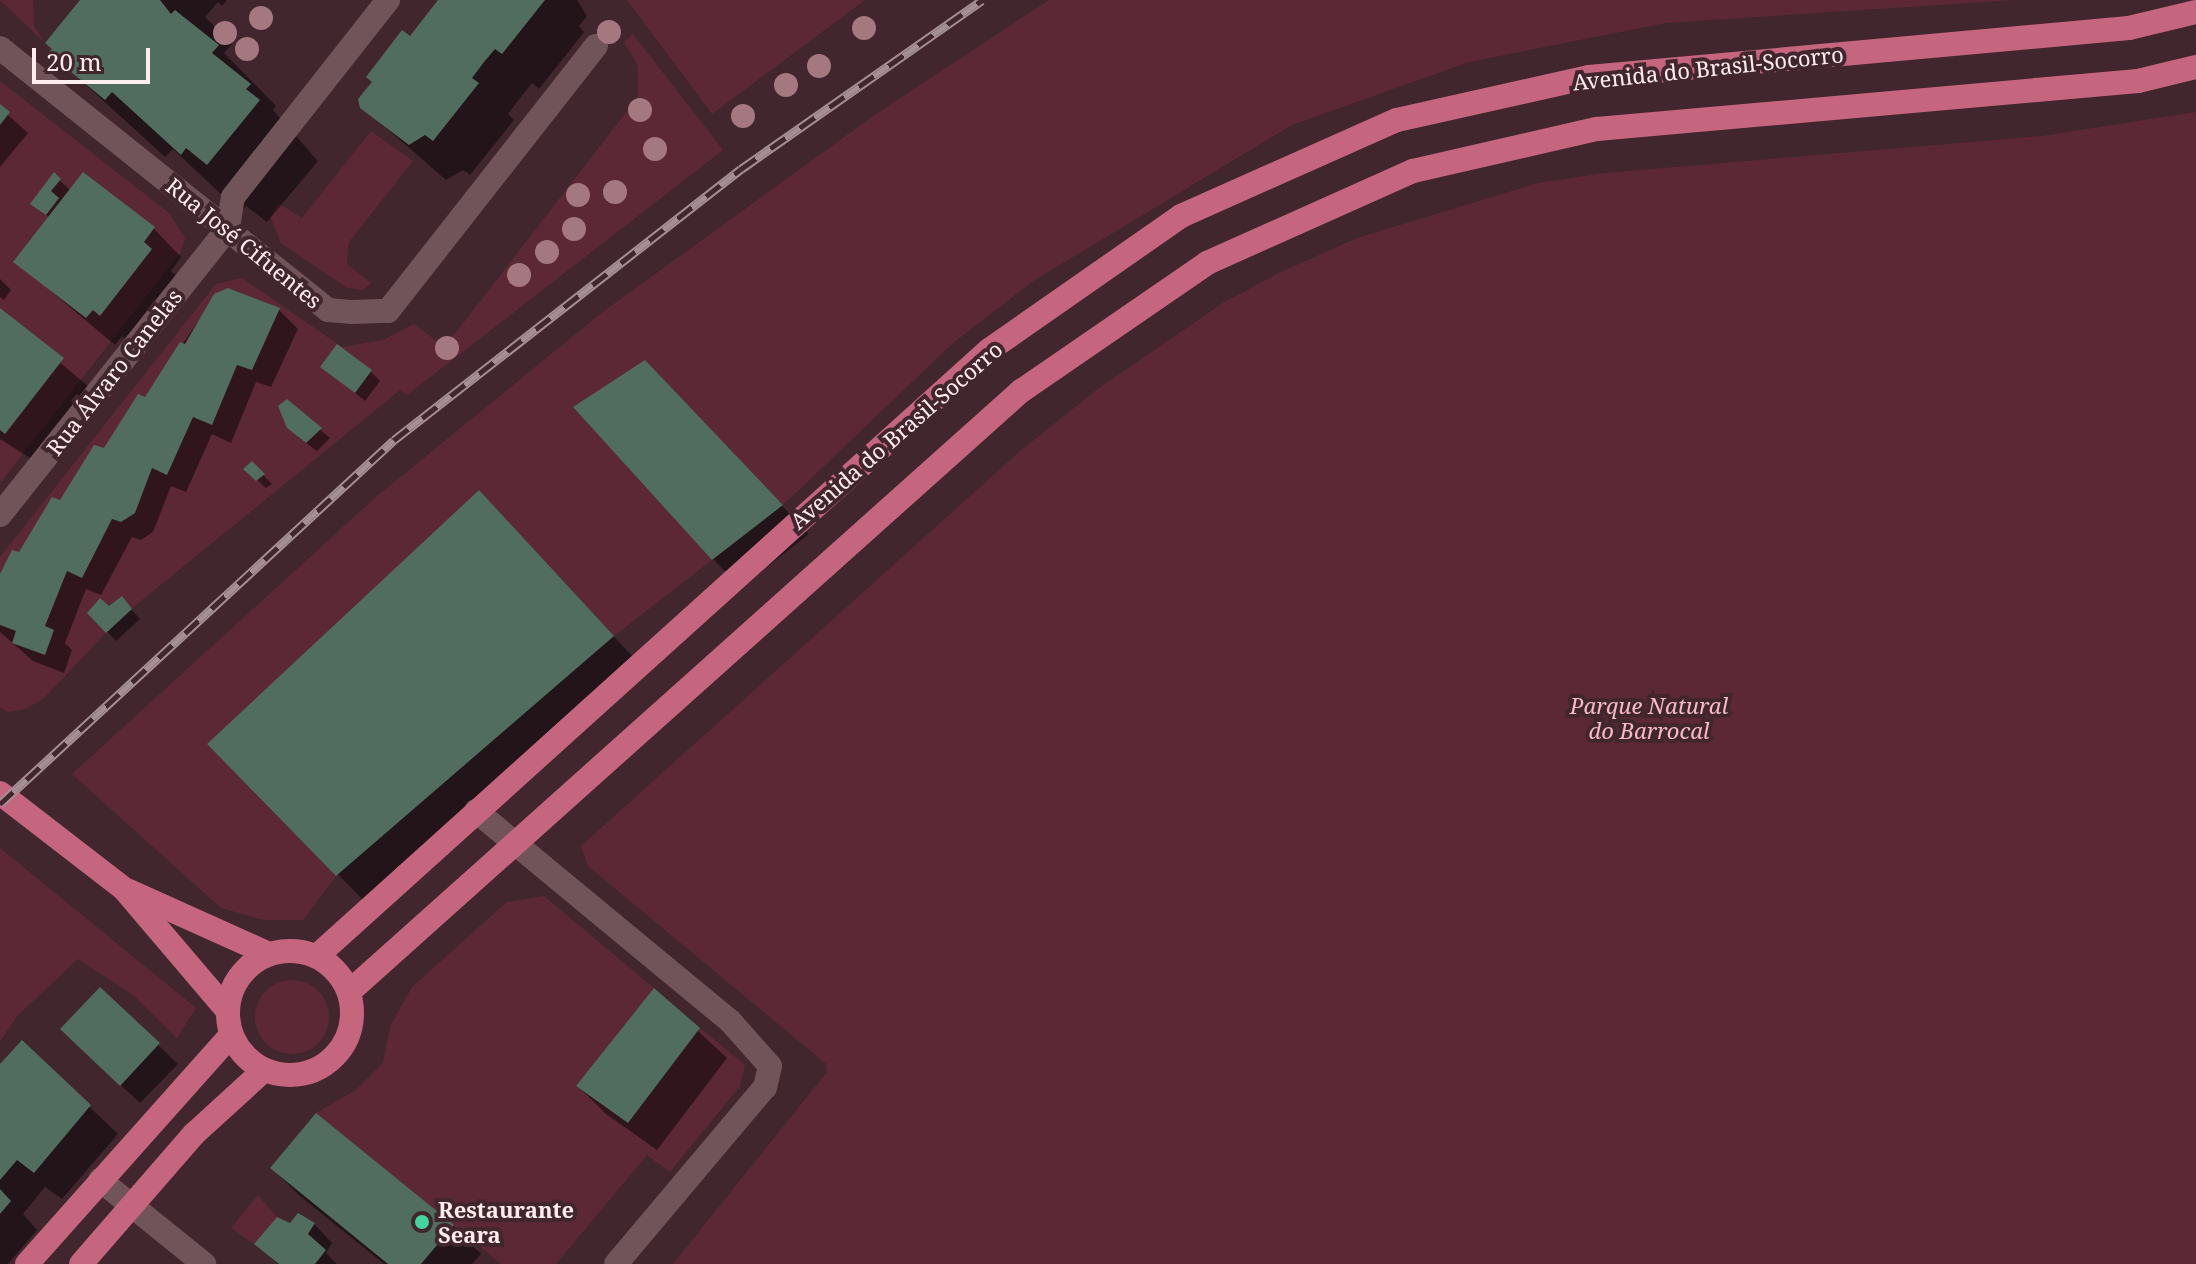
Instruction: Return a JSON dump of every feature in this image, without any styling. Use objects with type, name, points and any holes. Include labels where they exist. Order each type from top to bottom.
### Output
[{"type":"main road","name":"Avenida do Brasil-Socorro","points":[[317,956],[989,350],[1181,216],[1397,120],[1589,77],[2129,28],[2196,12]]},
{"type":"main road","points":[[349,992],[517,845],[1021,391],[1207,263],[1413,171],[1597,129],[2138,81],[2196,67]]},
{"type":"main road","points":[[0,793],[124,889],[269,954],[301,951],[317,956],[342,977],[349,992],[350,1033],[340,1052],[305,1074],[264,1070],[239,1050],[230,1023],[124,889]]},
{"type":"main road","points":[[27,1264],[230,1023],[240,976],[269,954]]},
{"type":"main road","points":[[81,1264],[194,1134],[264,1070]]},
{"type":"street","points":[[228,228],[233,197],[388,0]]},
{"type":"street","name":"Rua José Cifuentes","points":[[0,48],[328,310],[388,311],[596,46]]},
{"type":"street","name":"Rua Álvaro Canelas","points":[[0,515],[228,228]]},
{"type":"street","points":[[476,811],[730,1021],[770,1066],[765,1087],[616,1264]]},
{"type":"street","points":[[100,1180],[204,1264]]},
{"type":"green space","points":[[0,0],[33,0],[34,26],[45,43]]},
{"type":"green space","points":[[627,0],[865,0],[712,114]]},
{"type":"green space","points":[[1049,0],[2014,0],[1666,23],[1469,62],[1292,125],[1033,281],[953,343],[783,505],[645,361],[573,407],[712,560],[614,636],[479,490],[207,744],[336,876],[303,920],[264,920],[221,908],[72,774],[376,497],[600,314],[876,114]]},
{"type":"green space","points":[[633,34],[723,150],[407,395],[400,390],[120,618],[44,698],[26,709],[7,712],[0,707],[0,557],[216,284],[242,278],[342,347],[383,340],[414,324],[438,342],[454,335],[638,97],[638,65],[624,42]]},
{"type":"green space","points":[[0,81],[169,213],[185,238],[181,252],[0,483]]},
{"type":"green space","name":"Parque Natural do Barrocal","points":[[2196,112],[2196,1264],[673,1264],[827,1072],[826,1064],[588,866],[581,846],[1019,452],[1099,388],[1223,303],[1279,273],[1357,238],[1538,183],[1605,173],[2042,136]]},
{"type":"green space","points":[[371,131],[413,161],[349,242],[347,264],[371,283],[363,290],[347,288],[281,243],[270,216],[278,203],[302,218]]},
{"type":"green space","points":[[0,848],[196,1008],[177,1038],[133,995],[78,959],[18,1015],[0,1041]]},
{"type":"green space","points":[[544,896],[654,988],[576,1087],[628,1123],[700,1028],[745,1065],[740,1086],[670,1172],[647,1155],[556,1264],[501,1264],[316,1113],[356,1090],[383,1063],[390,1027],[412,987],[507,902]]},
{"type":"green space","points":[[285,980],[299,980],[313,986],[323,996],[329,1017],[327,1031],[313,1048],[299,1054],[285,1054],[271,1048],[261,1038],[255,1024],[255,1010],[261,996],[271,986]]},
{"type":"green space","points":[[258,1195],[277,1217],[254,1244],[231,1228]]},
{"type":"building","points":[[80,0],[160,0],[171,14],[175,10],[219,45],[212,53],[251,84],[246,89],[260,100],[207,165],[186,148],[181,155],[112,92],[105,100],[48,53],[52,49],[45,43]]},
{"type":"building","points":[[438,0],[545,0],[502,54],[495,49],[484,62],[472,78],[479,83],[433,141],[425,135],[409,145],[360,108],[358,99],[372,82],[366,77],[402,30],[410,36]]},
{"type":"building","points":[[0,104],[10,112],[0,125]]},
{"type":"building","points":[[54,172],[61,179],[51,191],[59,198],[46,215],[30,204]]},
{"type":"building","points":[[83,172],[155,227],[144,242],[152,249],[100,316],[93,310],[86,318],[13,262]]},
{"type":"building","points":[[228,288],[280,308],[252,370],[237,365],[212,425],[193,417],[167,475],[152,468],[135,513],[121,522],[112,519],[82,578],[67,571],[45,626],[54,630],[45,655],[12,643],[16,631],[0,625],[0,574],[12,550],[19,552],[52,497],[60,500],[94,445],[104,448],[138,394],[145,397],[180,342],[185,344],[214,294]]},
{"type":"building","points":[[0,308],[64,358],[5,434],[0,430]]},
{"type":"building","points":[[337,344],[372,370],[355,393],[320,367]]},
{"type":"building","points":[[645,360],[783,505],[712,560],[573,407]]},
{"type":"building","points":[[287,399],[322,428],[306,443],[287,428],[278,406]]},
{"type":"building","points":[[252,461],[265,474],[256,481],[243,469]]},
{"type":"building","points":[[479,490],[614,636],[336,876],[207,744]]},
{"type":"building","points":[[122,596],[132,609],[106,633],[87,613],[100,598],[109,606]]},
{"type":"building","points":[[100,987],[160,1043],[120,1086],[60,1029]]},
{"type":"building","points":[[654,988],[700,1028],[628,1123],[576,1086]]},
{"type":"building","points":[[22,1040],[91,1105],[34,1173],[17,1160],[0,1180],[0,1064]]},
{"type":"building","points":[[316,1113],[454,1225],[421,1264],[388,1264],[270,1168]]},
{"type":"building","points":[[0,1189],[11,1201],[0,1214]]},
{"type":"building","points":[[298,1213],[315,1223],[308,1234],[326,1250],[315,1264],[279,1264],[254,1244],[277,1217],[290,1223]]},
{"type":"railway","points":[[0,804],[394,440],[741,169],[982,0]]},
{"type":"place","name":"Restaurante Seara","points":[[422,1222]]}]
